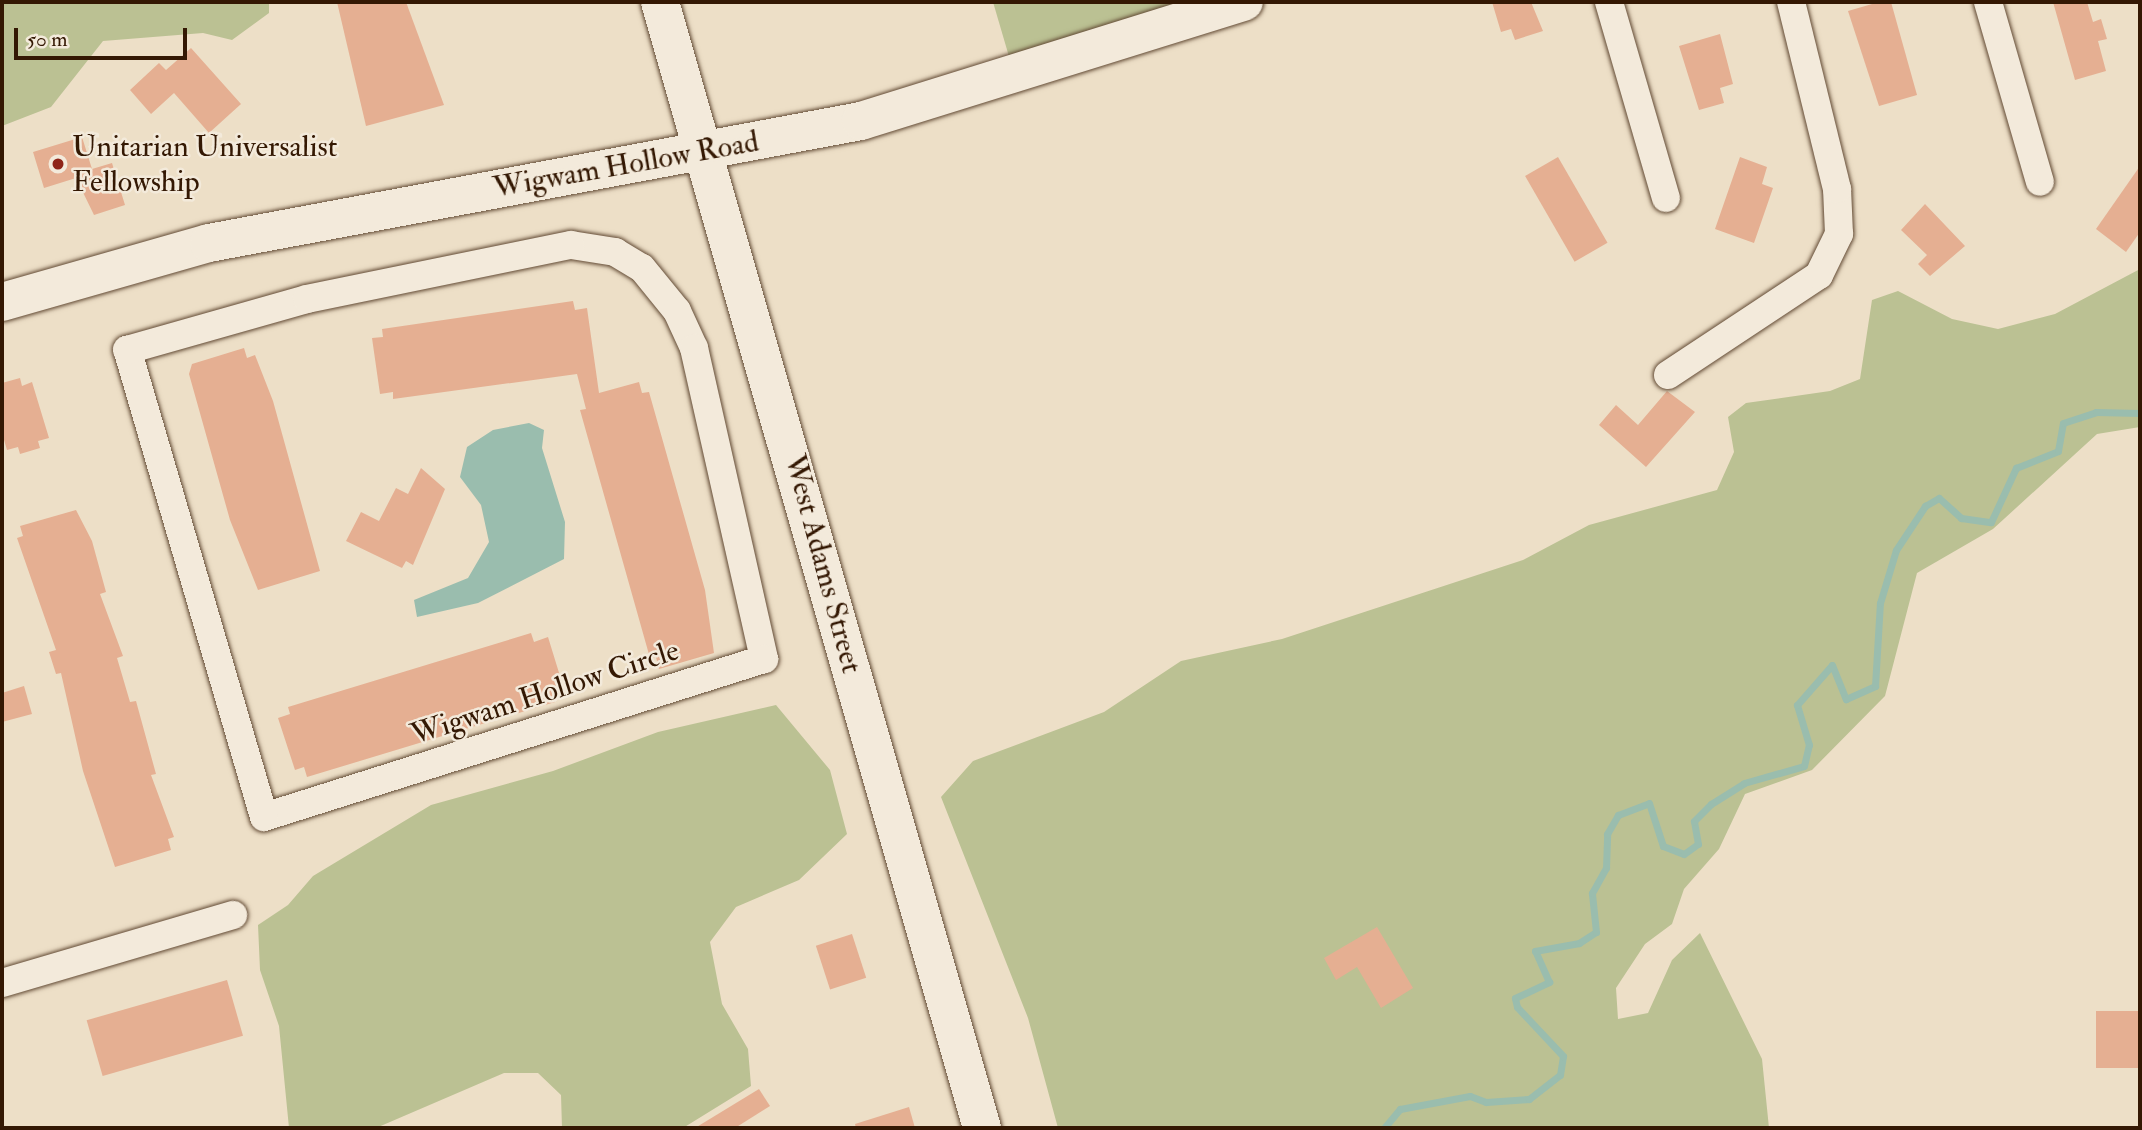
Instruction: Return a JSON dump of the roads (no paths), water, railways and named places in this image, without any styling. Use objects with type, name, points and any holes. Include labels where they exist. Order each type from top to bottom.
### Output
[{"type":"street","name":"West Adams Street","points":[[660,2],[704,148],[982,1128]]},
{"type":"street","name":"Wigwam Hollow Road","points":[[2,302],[209,243],[937,102],[1244,2]]},
{"type":"street","points":[[1609,2],[1666,198]]},
{"type":"street","points":[[1668,375],[1819,275],[1839,234],[1837,189],[1791,2]]},
{"type":"street","points":[[1988,2],[2039,181]]},
{"type":"street","name":"Wigwam Hollow Circle","points":[[571,245],[615,252],[642,268],[677,311],[694,348],[764,659],[264,817],[127,350],[307,299],[571,245]]},
{"type":"street","points":[[2,983],[233,915]]},
{"type":"waterway","points":[[1384,1128],[1400,1109],[1470,1096],[1486,1102],[1529,1099],[1560,1075],[1563,1056],[1517,1007],[1515,998],[1549,982],[1535,951],[1579,943],[1596,932],[1592,893],[1606,868],[1607,834],[1618,815],[1649,803],[1663,846],[1684,854],[1698,844],[1694,821],[1711,804],[1744,783],[1804,766],[1809,745],[1797,705],[1832,665],[1846,699],[1875,686],[1880,603],[1896,550],[1925,506],[1939,498],[1961,518],[1991,522],[2016,468],[2058,451],[2063,423],[2096,412],[2140,413]]},
{"type":"place","name":"Unitarian Universalist Fellowship","points":[[58,164]]}]
